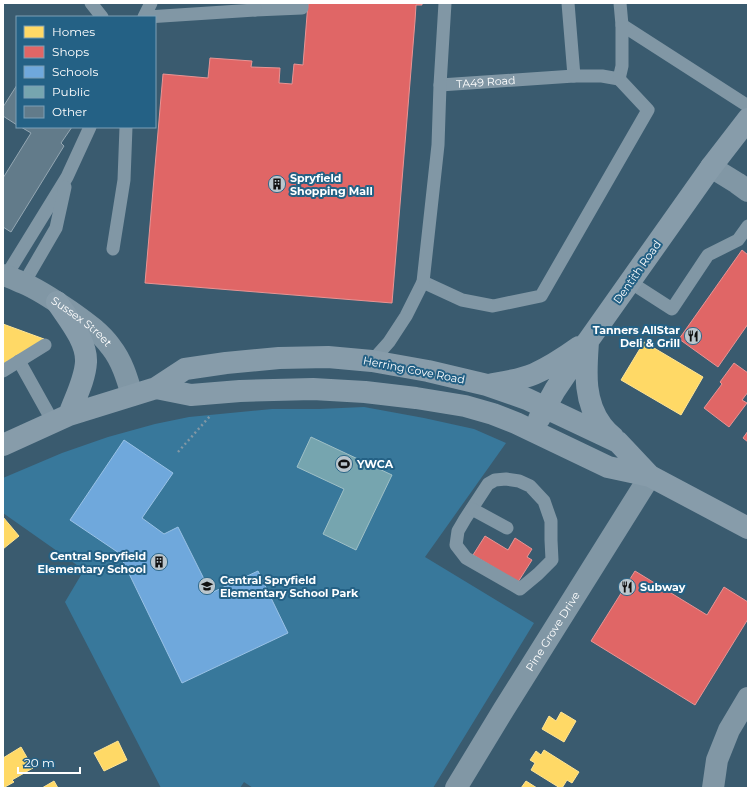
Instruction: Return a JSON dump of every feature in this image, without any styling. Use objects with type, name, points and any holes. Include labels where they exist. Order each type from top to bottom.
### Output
[{"type":"main road","name":"Dentith Road","points":[[532,430],[555,390],[588,341],[711,167],[748,119]]},
{"type":"main road","points":[[57,302],[77,332],[84,346],[86,361],[85,371],[80,386],[61,418]]},
{"type":"main road","points":[[487,385],[533,375],[564,358],[588,341]]},
{"type":"main road","points":[[588,341],[586,373],[588,394],[596,417],[602,426],[618,442]]},
{"type":"main road","name":"Herring Cove Road","points":[[3,445],[61,418],[156,388],[185,369],[279,358],[328,357],[372,361],[428,371],[487,385],[527,399],[618,442],[650,476]]},
{"type":"main road","name":"Herring Cove Road","points":[[156,388],[190,395],[313,389],[366,392],[465,406],[493,414],[532,430],[608,467],[650,476],[748,528]]},
{"type":"street","points":[[711,167],[748,191]]},
{"type":"street","name":"Sussex Street","points":[[11,278],[57,302],[91,326],[102,336],[111,347],[122,366],[132,395]]},
{"type":"street","name":"Pine Grove Drive","points":[[456,788],[650,476]]},
{"type":"street","points":[[712,788],[717,760],[729,730],[748,698]]},
{"type":"lane","points":[[91,3],[101,16]]},
{"type":"lane","points":[[146,16],[151,3]]},
{"type":"lane","points":[[156,16],[254,6],[302,8],[302,3]]},
{"type":"lane","points":[[372,361],[389,342],[406,316],[423,282],[438,145],[445,3]]},
{"type":"lane","points":[[568,3],[574,76]]},
{"type":"lane","points":[[423,282],[462,300],[494,306],[541,296],[648,110],[619,79],[622,66],[622,25],[620,3]]},
{"type":"lane","points":[[622,25],[748,106]]},
{"type":"lane","name":"TA49 Road","points":[[440,85],[574,76],[602,76],[619,79]]},
{"type":"lane","points":[[11,278],[67,177],[90,128]]},
{"type":"lane","points":[[113,249],[124,180],[126,128]]},
{"type":"lane","points":[[11,278],[56,228],[67,177]]},
{"type":"lane","points":[[630,282],[672,309],[708,255],[738,240],[748,226]]},
{"type":"lane","points":[[3,371],[46,345]]},
{"type":"lane","points":[[19,361],[61,418]]},
{"type":"lane","points":[[506,479],[519,481],[530,486],[544,502],[551,521],[550,540],[552,560],[520,589],[466,558],[456,544],[458,531],[472,509],[488,484],[495,480],[506,479]]},
{"type":"lane","points":[[472,509],[507,528]]},
{"type":"path","points":[[178,452],[212,414]]},
{"type":"shaded area","name":"Central Spryfield Elementary School Park","points":[[364,407],[474,429],[506,443],[425,557],[534,623],[433,788],[253,788],[244,782],[240,788],[161,788],[65,602],[84,570],[3,513],[3,478],[62,453],[108,437],[155,424],[189,417],[272,409]]},
{"type":"building: Homes","points":[[3,324],[44,339],[3,364]]},
{"type":"building: Homes","points":[[644,342],[703,377],[681,415],[621,380]]},
{"type":"building: Homes","points":[[3,517],[19,536],[3,549]]},
{"type":"building: Homes","points":[[561,712],[576,721],[564,742],[542,729],[549,716],[556,721]]},
{"type":"building: Homes","points":[[118,741],[127,760],[104,771],[94,753]]},
{"type":"building: Homes","points":[[21,747],[33,768],[12,780],[14,782],[3,788],[3,758]]},
{"type":"building: Homes","points":[[544,750],[579,772],[572,783],[567,780],[562,788],[560,788],[531,770],[535,763],[530,760],[536,751],[541,755]]},
{"type":"building: Homes","points":[[54,781],[58,788],[42,788]]},
{"type":"building: Homes","points":[[526,781],[537,788],[521,788]]},
{"type":"building: Shops","name":"Spryfield Shopping Mall","points":[[308,3],[422,3],[422,5],[416,5],[392,303],[145,283],[163,74],[208,78],[210,58],[252,61],[251,67],[280,68],[279,83],[292,84],[294,64],[303,65]]},
{"type":"building: Shops","points":[[742,250],[748,255],[748,324],[718,367],[679,339]]},
{"type":"building: Shops","points":[[734,363],[748,373],[748,392],[742,400],[747,403],[729,427],[704,408],[722,384],[720,382]]},
{"type":"building: Shops","points":[[748,431],[748,442],[743,438]]},
{"type":"building: Shops","points":[[485,536],[508,550],[515,538],[532,549],[527,557],[532,560],[518,582],[473,555]]},
{"type":"building: Shops","points":[[635,571],[707,615],[724,587],[748,602],[748,619],[695,705],[591,641]]},
{"type":"building: Schools","name":"Central Spryfield Elementary School","points":[[124,440],[173,473],[142,518],[164,534],[178,527],[211,593],[258,571],[288,633],[182,683],[119,553],[70,520]]},
{"type":"building: Public","points":[[311,437],[392,475],[356,550],[323,534],[344,489],[297,467]]},
{"type":"building: Other","points":[[16,87],[16,124],[3,116],[3,107]]},
{"type":"building: Other","points":[[23,128],[71,128],[61,143],[64,146],[11,232],[3,227],[3,178],[31,133]]},
{"type":"place","name":"Spryfield Shopping Mall","points":[[277,184]]},
{"type":"place","name":"Tanners AllStar Deli & Grill","points":[[693,336]]},
{"type":"place","name":"YWCA","points":[[344,464]]},
{"type":"place","name":"Central Spryfield Elementary School","points":[[159,562]]},
{"type":"place","name":"Central Spryfield Elementary School Park","points":[[207,586]]},
{"type":"place","name":"Subway","points":[[627,587]]}]
